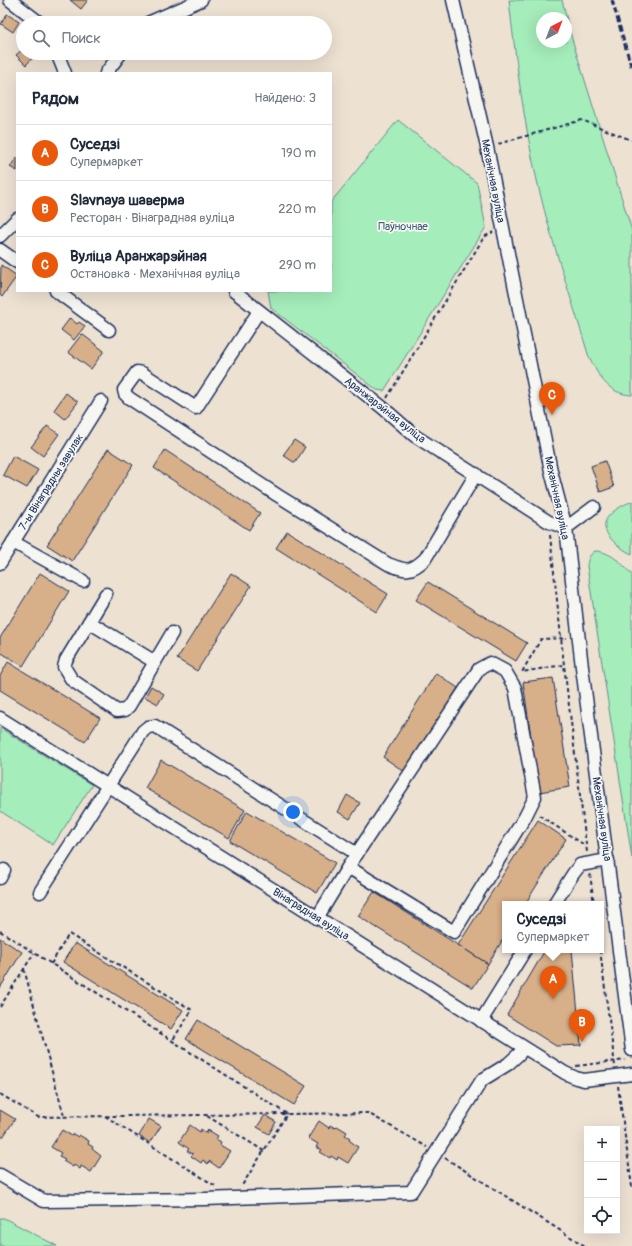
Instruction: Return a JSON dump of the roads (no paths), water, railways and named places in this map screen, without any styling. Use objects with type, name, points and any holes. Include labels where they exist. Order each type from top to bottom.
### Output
[{"type":"street","points":[[10,0],[31,16]]},
{"type":"street","points":[[164,16],[201,0]]},
{"type":"street","name":"Механічная вуліца","points":[[453,0],[487,147],[551,471],[566,528],[582,667],[608,860],[629,1055]]},
{"type":"street","points":[[60,60],[65,72]]},
{"type":"street","points":[[107,72],[116,60]]},
{"type":"street","points":[[0,236],[16,220]]},
{"type":"street","points":[[0,250],[16,261]]},
{"type":"street","points":[[57,292],[109,330]]},
{"type":"street","name":"Аранжарэйная вуліца","points":[[235,292],[382,407],[415,436],[549,522],[566,528]]},
{"type":"street","points":[[259,311],[196,408],[142,373],[137,372],[124,390],[125,394],[128,398],[277,495],[388,564],[403,570],[416,567],[425,559],[476,474]]},
{"type":"street","name":"7-ы Вінаградны завулак","points":[[0,563],[101,401]]},
{"type":"street","points":[[566,528],[594,507]]},
{"type":"street","points":[[13,542],[83,580]]},
{"type":"street","points":[[106,594],[66,660],[64,667],[72,680],[118,711],[125,710],[128,706],[172,633]]},
{"type":"street","points":[[89,622],[155,662]]},
{"type":"street","points":[[317,918],[348,867],[479,669],[490,663],[504,671],[515,688],[535,797],[454,932],[348,867]]},
{"type":"street","name":"Вінаградная вуліца","points":[[0,718],[565,1073],[584,1080],[632,1074]]},
{"type":"street","points":[[40,892],[143,731],[148,727],[155,726],[357,854]]},
{"type":"street","points":[[556,901],[580,865],[608,860]]},
{"type":"street","points":[[482,1021],[524,953]]},
{"type":"street","points":[[0,1175],[44,1201],[205,1199],[410,1192],[482,1080],[508,1064],[520,1054],[524,1048]]},
{"type":"railway","points":[[612,0],[632,69]]},
{"type":"place","name":"Вуліца Аранжарэйная","points":[[552,415]]},
{"type":"place","name":"Суседзі","points":[[553,999]]},
{"type":"place","name":"Slavnaya шаверма","points":[[582,1042]]},
{"type":"park label","name":"Паўночнае","points":[[403,226]]}]
